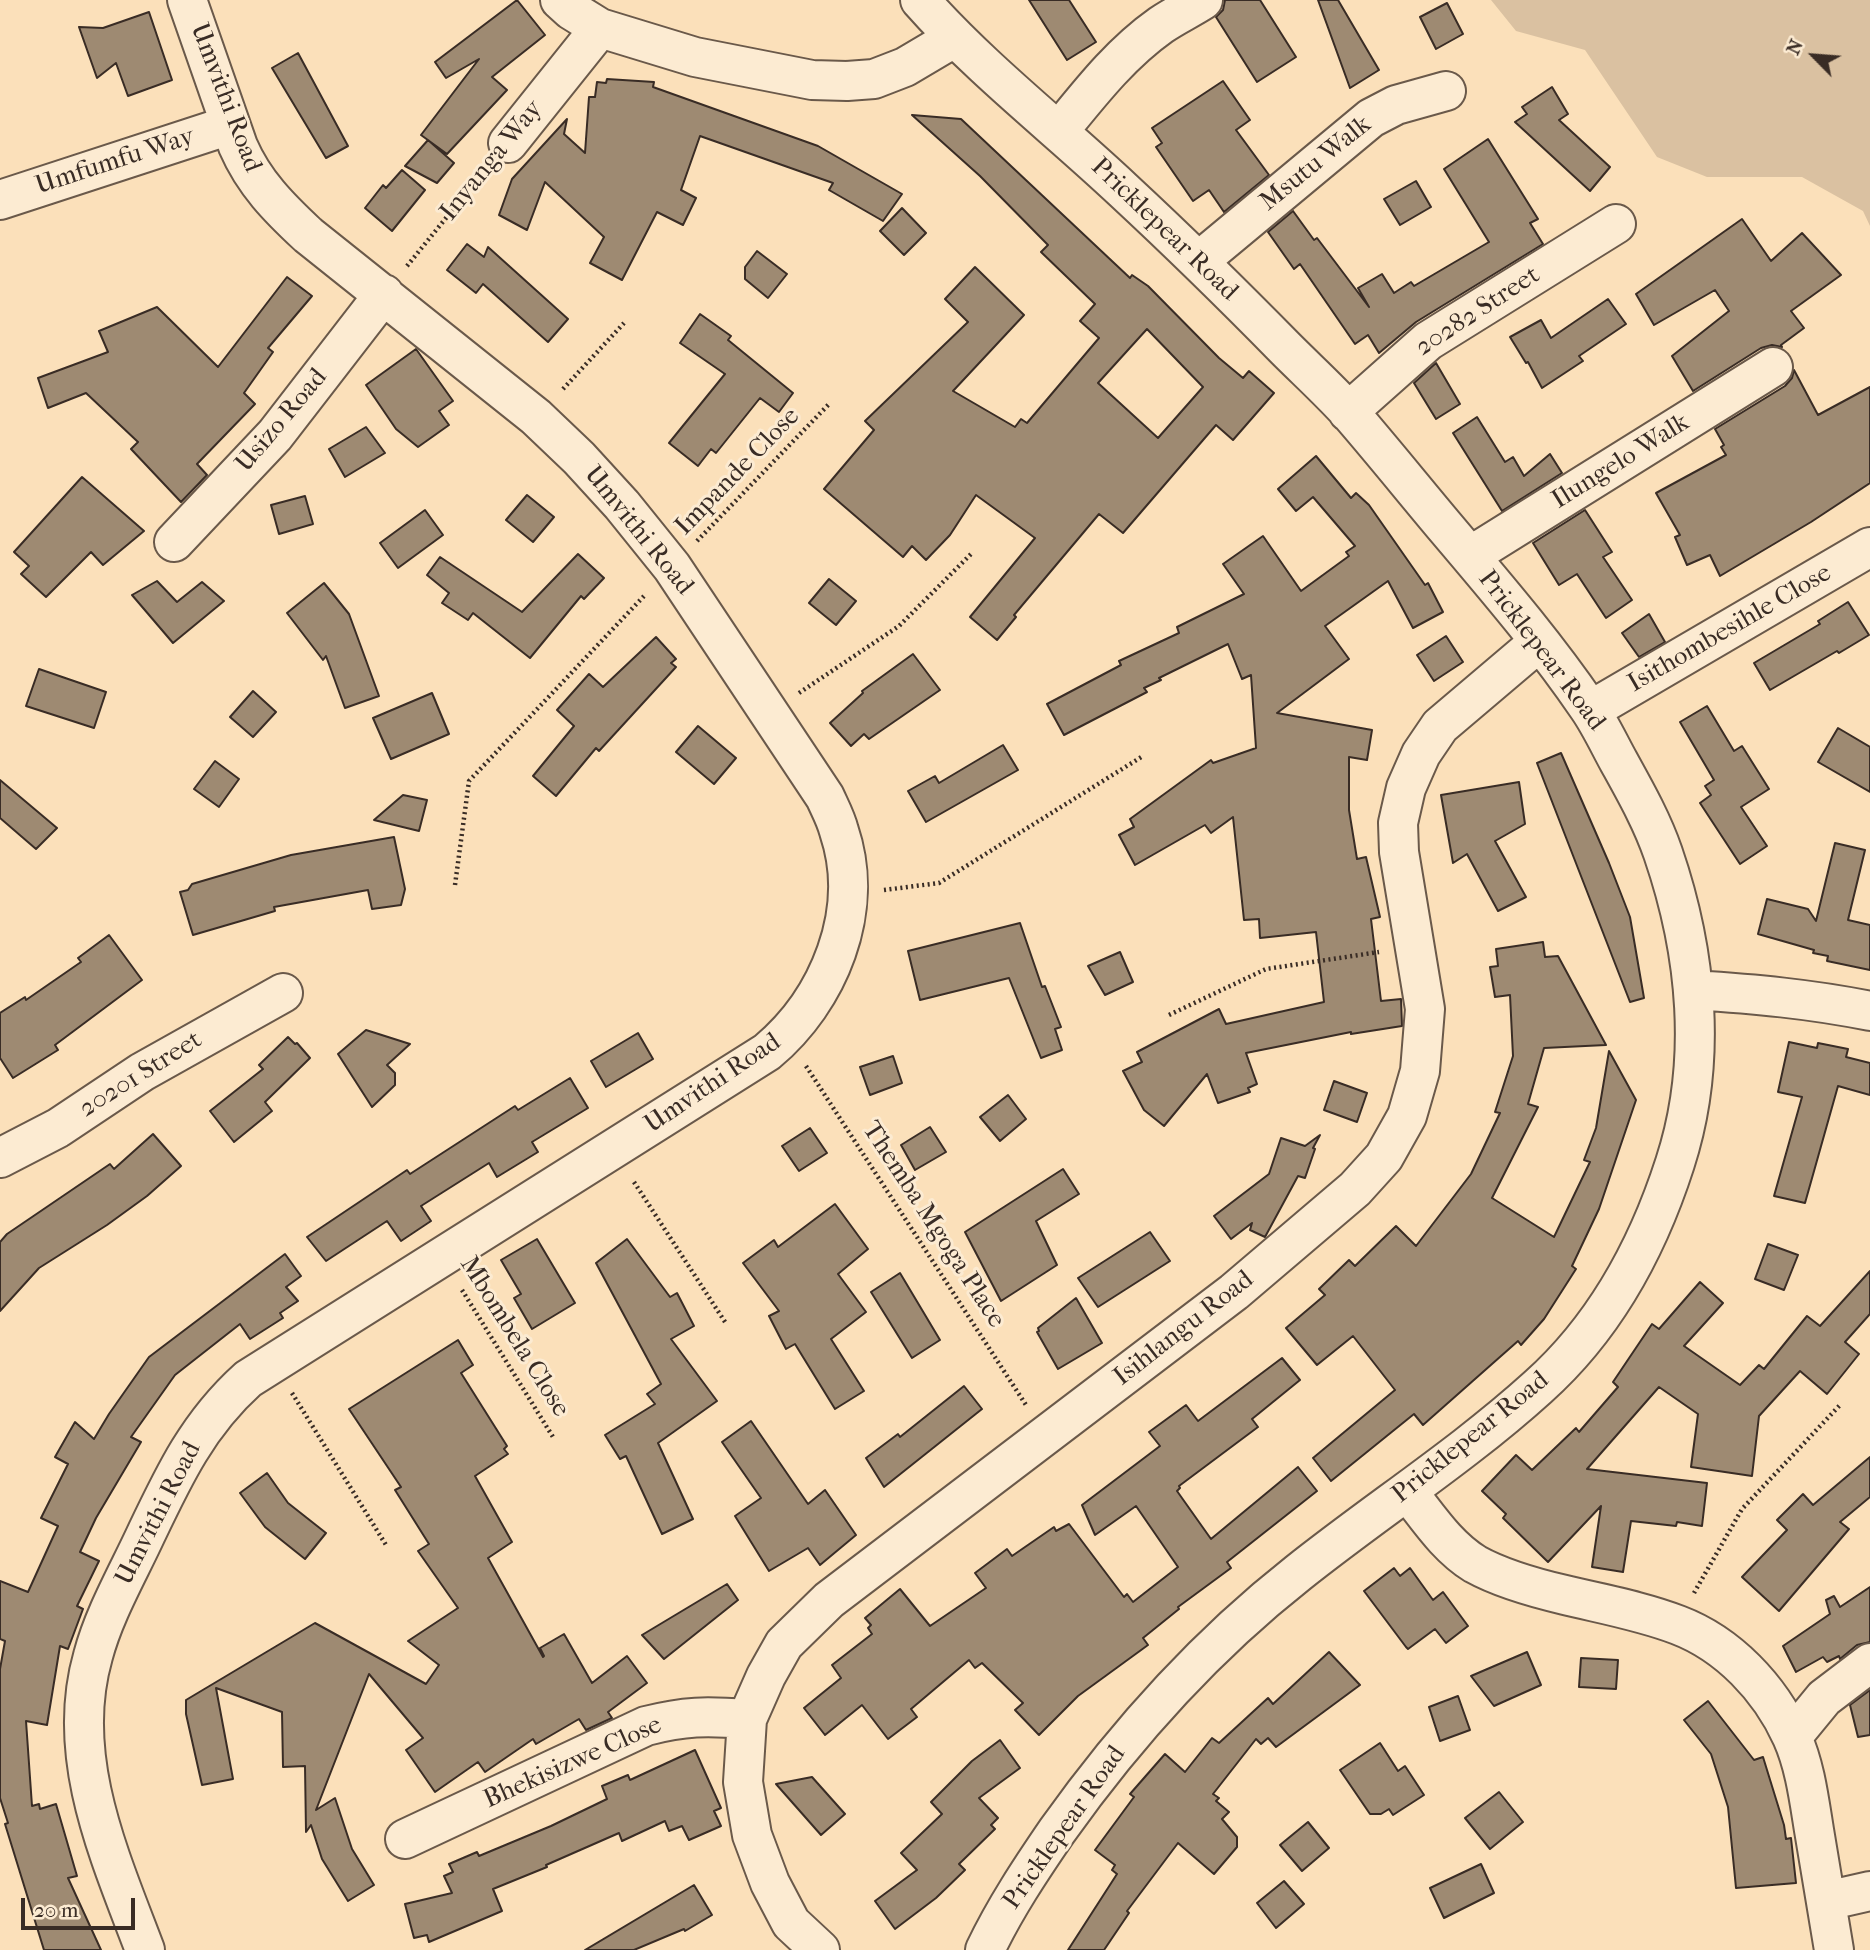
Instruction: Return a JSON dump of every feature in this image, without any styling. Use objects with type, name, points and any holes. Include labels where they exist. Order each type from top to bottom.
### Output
[{"type":"street","name":"Umvithi Road","points":[[145,1950],[104,1842],[88,1776],[83,1733],[85,1708],[93,1656],[112,1608],[175,1474],[205,1426],[224,1401],[248,1379],[743,1069],[786,1036],[814,1001],[829,971],[842,933],[848,895],[840,832],[825,797],[672,567],[622,505],[536,417],[308,235],[275,205],[246,164],[187,0]]},
{"type":"street","points":[[560,0],[600,28],[695,57],[812,80],[874,79],[905,67],[954,37]]},
{"type":"street","name":"Pricklepear Road","points":[[920,0],[954,37],[1199,261],[1348,412],[1539,642],[1591,710],[1638,796],[1662,848],[1684,922],[1694,990],[1691,1099],[1679,1152],[1663,1200],[1639,1253],[1611,1301],[1547,1379],[1503,1419],[1296,1574],[1220,1638],[1153,1707],[1096,1777],[1031,1869],[985,1950]]},
{"type":"street","points":[[1059,131],[1128,52],[1162,24],[1203,0]]},
{"type":"street","name":"Inyanga Way","points":[[508,142],[600,28]]},
{"type":"street","name":"Msutu Walk","points":[[1199,261],[1371,118],[1396,105],[1446,91]]},
{"type":"street","name":"Umfumfu Way","points":[[0,200],[230,125]]},
{"type":"street","name":"20282 Street","points":[[1348,412],[1428,341],[1616,224]]},
{"type":"street","name":"Usizo Road","points":[[174,542],[275,435],[384,294]]},
{"type":"street","name":"Ilungelo Walk","points":[[1470,556],[1773,367]]},
{"type":"street","name":"Isithombesihle Close","points":[[1591,710],[1870,547]]},
{"type":"street","name":"Isihlangu Road","points":[[820,1950],[791,1923],[770,1883],[752,1835],[743,1782],[747,1719],[766,1676],[784,1644],[829,1600],[1234,1292],[1354,1189],[1384,1157],[1407,1116],[1420,1072],[1425,1009],[1399,852],[1398,823],[1406,788],[1421,754],[1440,726],[1539,642]]},
{"type":"street","points":[[1694,990],[1787,996],[1870,1011]]},
{"type":"street","name":"20201 Street","points":[[0,1158],[58,1128],[153,1065],[283,993]]},
{"type":"street","points":[[1407,1491],[1453,1549],[1477,1565],[1536,1588],[1677,1625],[1702,1636],[1728,1654],[1756,1679],[1776,1707],[1792,1737],[1810,1805],[1834,1950]]},
{"type":"street","points":[[1792,1737],[1824,1698],[1870,1663]]},
{"type":"street","name":"Bhekisizwe Close","points":[[405,1839],[646,1726],[678,1718],[706,1716],[747,1719]]},
{"type":"street","points":[[1826,1901],[1870,1891]]},
{"type":"path","name":"Inyanga Way","points":[[384,294],[508,142]]},
{"type":"path","points":[[536,417],[624,323]]},
{"type":"path","name":"Impande Close","points":[[455,885],[469,781],[830,403]]},
{"type":"path","points":[[770,713],[899,626],[973,552]]},
{"type":"path","points":[[848,895],[939,883],[1143,756]]},
{"type":"path","points":[[1169,1015],[1266,968],[1415,947]]},
{"type":"path","name":"Themba Mgoga Place","points":[[786,1036],[1046,1436]]},
{"type":"path","points":[[613,1149],[727,1325]]},
{"type":"path","name":"Mbombela Close","points":[[442,1256],[553,1437]]},
{"type":"path","points":[[274,1363],[386,1545]]},
{"type":"path","points":[[1677,1625],[1742,1509],[1841,1404]]},
{"type":"shaded area","points":[[1491,0],[1870,0],[1870,226],[1863,211],[1802,177],[1707,177],[1657,157],[1585,50],[1516,31]]},
{"type":"building","points":[[517,0],[545,35],[492,77],[507,90],[447,154],[421,135],[479,59],[446,78],[435,62]]},
{"type":"building","points":[[1029,0],[1069,0],[1096,42],[1067,60]]},
{"type":"building","points":[[1225,0],[1260,0],[1296,57],[1257,82],[1216,17],[1223,10]]},
{"type":"building","points":[[1318,0],[1338,0],[1379,70],[1350,88]]},
{"type":"building","points":[[1447,3],[1463,34],[1436,49],[1420,17]]},
{"type":"building","points":[[149,12],[172,80],[128,96],[116,63],[97,78],[79,27],[103,28]]},
{"type":"building","points":[[298,53],[348,146],[326,158],[272,68]]},
{"type":"building","points":[[607,79],[654,82],[653,87],[818,146],[902,194],[883,221],[829,190],[833,183],[700,136],[681,190],[696,198],[683,225],[657,212],[622,280],[590,263],[604,237],[545,182],[527,230],[499,215],[512,179],[567,119],[564,134],[585,153],[589,97],[595,97],[597,82],[606,83]]},
{"type":"building","points":[[1223,81],[1250,120],[1236,130],[1269,175],[1224,212],[1209,190],[1193,201],[1156,147],[1162,143],[1152,128]]},
{"type":"building","points":[[1552,87],[1568,114],[1559,120],[1610,167],[1590,191],[1515,122],[1527,114],[1522,107]]},
{"type":"building","points":[[912,115],[961,119],[1130,278],[1132,275],[1148,286],[1219,358],[1243,378],[1249,371],[1274,393],[1233,440],[1216,425],[1123,533],[1099,514],[1014,615],[1016,617],[997,640],[970,617],[1035,538],[976,495],[950,535],[926,560],[912,546],[903,557],[824,489],[874,430],[865,421],[968,322],[945,299],[975,267],[1024,315],[953,391],[1015,427],[1021,419],[1027,423],[1099,338],[1080,321],[1095,304],[1041,252],[1048,245],[980,176]],"holes":[[[1147,329],[1203,387],[1158,438],[1098,383]]]},
{"type":"building","points":[[1488,139],[1538,219],[1530,223],[1543,244],[1416,322],[1379,353],[1368,335],[1355,344],[1300,264],[1294,269],[1268,232],[1293,211],[1369,307],[1358,288],[1382,274],[1394,293],[1411,282],[1414,286],[1489,242],[1444,169]]},
{"type":"building","points":[[428,140],[454,163],[437,183],[405,166]]},
{"type":"building","points":[[402,170],[425,190],[392,231],[365,208],[383,185],[386,188]]},
{"type":"building","points":[[1416,181],[1431,207],[1400,225],[1384,199]]},
{"type":"building","points":[[902,208],[926,233],[904,255],[880,231]]},
{"type":"building","points":[[1742,219],[1771,261],[1802,233],[1841,275],[1791,311],[1804,328],[1781,345],[1782,347],[1772,345],[1761,348],[1693,391],[1672,356],[1729,311],[1715,290],[1654,325],[1636,294]]},
{"type":"building","points":[[467,244],[484,257],[488,247],[568,319],[548,342],[483,284],[476,293],[447,270]]},
{"type":"building","points":[[757,251],[787,274],[768,298],[745,279],[745,267]]},
{"type":"building","points":[[287,277],[312,296],[268,348],[273,352],[244,393],[255,404],[197,464],[207,475],[181,502],[131,449],[138,442],[86,393],[48,408],[38,378],[108,352],[99,331],[157,307],[218,367]]},
{"type":"building","points":[[1608,299],[1626,324],[1579,356],[1583,361],[1542,388],[1510,337],[1541,320],[1551,338]]},
{"type":"building","points":[[700,314],[731,336],[728,340],[793,393],[779,412],[760,398],[716,453],[711,449],[698,466],[669,443],[725,374],[680,343]]},
{"type":"building","points":[[416,349],[453,401],[439,411],[449,425],[418,447],[396,429],[366,385]]},
{"type":"building","points":[[1436,363],[1460,404],[1436,419],[1414,383]]},
{"type":"building","points":[[1794,370],[1818,415],[1870,387],[1870,483],[1720,576],[1710,555],[1687,565],[1675,537],[1680,535],[1656,493],[1726,455],[1715,429],[1785,386],[1792,378]]},
{"type":"building","points":[[1477,417],[1505,462],[1513,457],[1524,476],[1550,454],[1562,473],[1502,511],[1453,433]]},
{"type":"building","points":[[366,427],[385,453],[345,477],[329,449]]},
{"type":"building","points":[[1316,456],[1351,498],[1356,493],[1369,505],[1425,585],[1428,583],[1443,612],[1413,628],[1388,581],[1325,626],[1349,659],[1277,713],[1372,730],[1367,760],[1349,757],[1349,810],[1357,859],[1366,857],[1380,917],[1371,919],[1381,1001],[1401,999],[1402,1026],[1351,1032],[1246,1053],[1257,1084],[1248,1088],[1250,1092],[1218,1103],[1207,1074],[1164,1126],[1144,1110],[1123,1071],[1142,1062],[1137,1052],[1219,1009],[1226,1024],[1324,1002],[1316,932],[1260,938],[1259,919],[1244,920],[1233,817],[1211,833],[1205,825],[1135,865],[1119,835],[1134,827],[1130,819],[1211,760],[1213,763],[1256,748],[1251,675],[1242,679],[1228,644],[1159,678],[1161,680],[1144,688],[1147,692],[1064,735],[1047,704],[1121,665],[1119,661],[1179,633],[1177,627],[1244,594],[1223,564],[1263,536],[1301,591],[1349,556],[1346,552],[1355,546],[1313,497],[1296,511],[1278,489]]},
{"type":"building","points":[[82,477],[144,531],[103,565],[91,552],[46,597],[21,574],[29,566],[14,552]]},
{"type":"building","points":[[527,495],[554,517],[533,542],[506,520]]},
{"type":"building","points":[[305,496],[313,524],[279,534],[271,505]]},
{"type":"building","points":[[425,510],[443,535],[398,568],[380,543]]},
{"type":"building","points":[[1585,510],[1612,552],[1603,557],[1632,600],[1606,618],[1577,574],[1559,585],[1533,543]]},
{"type":"building","points":[[578,554],[604,578],[584,599],[581,596],[530,658],[473,613],[468,620],[442,603],[449,593],[427,575],[440,557],[522,612]]},
{"type":"building","points":[[829,579],[856,601],[836,625],[809,603]]},
{"type":"building","points":[[157,581],[177,602],[202,582],[224,601],[173,643],[132,595]]},
{"type":"building","points":[[324,583],[349,614],[379,696],[345,708],[326,656],[323,660],[287,613]]},
{"type":"building","points":[[1848,602],[1869,635],[1770,690],[1754,663],[1820,624],[1818,621]]},
{"type":"building","points":[[1649,614],[1665,642],[1639,657],[1622,633]]},
{"type":"building","points":[[1446,636],[1463,662],[1434,681],[1417,655]]},
{"type":"building","points":[[656,637],[676,659],[671,663],[676,667],[599,751],[596,748],[556,796],[533,776],[574,726],[557,710],[589,674],[603,687]]},
{"type":"building","points":[[913,654],[940,690],[869,739],[864,734],[851,746],[830,723],[863,693],[862,691]]},
{"type":"building","points":[[39,669],[106,692],[94,728],[26,706]]},
{"type":"building","points":[[253,691],[276,712],[253,737],[230,717]]},
{"type":"building","points":[[432,693],[449,734],[391,759],[373,718]]},
{"type":"building","points":[[1707,706],[1734,751],[1742,746],[1769,789],[1741,807],[1767,846],[1740,864],[1700,803],[1711,795],[1705,786],[1714,780],[1680,722]]},
{"type":"building","points":[[698,726],[736,758],[714,784],[676,752]]},
{"type":"building","points":[[1838,728],[1870,747],[1870,792],[1818,762]]},
{"type":"building","points":[[1003,745],[1018,770],[926,822],[908,791],[935,776],[939,783]]},
{"type":"building","points":[[1561,753],[1630,917],[1644,998],[1630,1002],[1537,763]]},
{"type":"building","points":[[215,761],[239,779],[219,807],[194,789]]},
{"type":"building","points":[[0,780],[57,828],[36,849],[0,818]]},
{"type":"building","points":[[1519,782],[1525,824],[1495,841],[1526,897],[1498,911],[1467,854],[1453,863],[1441,795]]},
{"type":"building","points":[[403,795],[427,800],[419,831],[374,820]]},
{"type":"building","points":[[394,837],[405,889],[401,905],[372,909],[368,890],[274,907],[275,911],[193,935],[180,892],[188,890],[192,884],[291,855]]},
{"type":"building","points":[[1835,843],[1865,850],[1848,920],[1870,925],[1870,970],[1827,961],[1828,956],[1813,953],[1814,950],[1758,934],[1767,899],[1808,909],[1816,921]]},
{"type":"building","points":[[1020,923],[1042,987],[1045,986],[1061,1027],[1055,1029],[1062,1050],[1041,1058],[1009,978],[920,1000],[908,951]]},
{"type":"building","points":[[109,935],[142,980],[55,1045],[58,1050],[13,1078],[0,1058],[0,1013],[25,997],[26,1000],[81,962],[78,958]]},
{"type":"building","points":[[1543,942],[1545,957],[1558,956],[1606,1045],[1544,1048],[1528,1104],[1538,1107],[1492,1198],[1554,1237],[1590,1162],[1584,1160],[1596,1128],[1609,1051],[1636,1100],[1599,1209],[1572,1266],[1576,1269],[1544,1319],[1521,1345],[1518,1341],[1423,1425],[1414,1414],[1331,1481],[1313,1458],[1395,1390],[1353,1336],[1317,1365],[1286,1328],[1325,1295],[1319,1289],[1349,1260],[1355,1266],[1396,1226],[1416,1246],[1471,1174],[1500,1113],[1495,1112],[1513,1056],[1510,995],[1495,997],[1490,967],[1498,966],[1496,949]]},
{"type":"building","points":[[1120,952],[1133,982],[1105,995],[1088,966]]},
{"type":"building","points":[[366,1030],[410,1044],[387,1065],[395,1073],[395,1085],[372,1107],[338,1054]]},
{"type":"building","points":[[638,1033],[653,1059],[606,1087],[591,1061]]},
{"type":"building","points":[[288,1037],[310,1058],[265,1102],[272,1111],[234,1142],[210,1111],[263,1069],[259,1065]]},
{"type":"building","points":[[1789,1042],[1817,1048],[1818,1043],[1848,1049],[1846,1057],[1870,1063],[1870,1095],[1838,1086],[1805,1203],[1774,1196],[1802,1097],[1778,1092]]},
{"type":"building","points":[[893,1056],[902,1083],[870,1095],[860,1067]]},
{"type":"building","points":[[570,1078],[588,1108],[532,1142],[538,1152],[497,1177],[489,1163],[421,1206],[431,1221],[401,1241],[387,1221],[326,1261],[307,1237],[407,1170],[410,1174],[515,1106],[518,1110]]},
{"type":"building","points":[[1334,1081],[1367,1093],[1357,1122],[1324,1110]]},
{"type":"building","points":[[1008,1095],[1026,1119],[1000,1141],[980,1117]]},
{"type":"building","points":[[930,1127],[946,1152],[915,1170],[901,1145]]},
{"type":"building","points":[[810,1128],[827,1153],[799,1171],[782,1146]]},
{"type":"building","points":[[153,1134],[181,1166],[147,1196],[107,1225],[39,1268],[0,1311],[0,1242],[7,1234],[110,1164],[114,1169]]},
{"type":"building","points":[[1320,1135],[1313,1148],[1315,1149],[1305,1178],[1298,1176],[1265,1237],[1250,1230],[1252,1223],[1231,1239],[1214,1216],[1269,1174],[1281,1138],[1305,1146]]},
{"type":"building","points":[[1063,1169],[1079,1194],[1036,1221],[1057,1265],[1001,1301],[965,1232]]},
{"type":"building","points":[[835,1204],[868,1249],[838,1274],[866,1312],[831,1339],[864,1391],[835,1409],[795,1344],[786,1349],[769,1316],[779,1311],[743,1263],[774,1240],[778,1247]]},
{"type":"building","points":[[1150,1232],[1170,1261],[1098,1307],[1078,1278]]},
{"type":"building","points":[[537,1239],[575,1303],[532,1329],[514,1298],[521,1294],[501,1260]]},
{"type":"building","points":[[627,1239],[670,1297],[677,1293],[694,1326],[671,1339],[717,1401],[658,1443],[693,1519],[662,1534],[626,1456],[620,1459],[605,1435],[655,1404],[647,1394],[661,1384],[596,1263]]},
{"type":"building","points":[[1768,1244],[1798,1255],[1784,1290],[1755,1279]]},
{"type":"building","points":[[285,1254],[301,1276],[286,1287],[298,1301],[280,1313],[283,1318],[250,1339],[240,1324],[175,1375],[131,1437],[141,1442],[96,1518],[80,1552],[99,1561],[77,1606],[83,1609],[68,1649],[60,1646],[47,1725],[26,1721],[32,1806],[39,1804],[40,1809],[56,1804],[77,1876],[68,1878],[101,1950],[44,1950],[5,1824],[8,1823],[0,1798],[0,1669],[5,1641],[0,1639],[0,1581],[28,1592],[58,1526],[41,1518],[68,1464],[55,1457],[75,1422],[94,1439],[149,1357]]},
{"type":"building","points":[[1870,1271],[1870,1314],[1845,1342],[1859,1354],[1827,1394],[1800,1371],[1759,1416],[1752,1476],[1691,1467],[1698,1414],[1659,1387],[1587,1469],[1707,1483],[1702,1526],[1677,1522],[1676,1526],[1631,1521],[1623,1572],[1592,1567],[1601,1506],[1548,1562],[1503,1518],[1506,1514],[1482,1491],[1516,1455],[1532,1470],[1576,1428],[1579,1432],[1618,1387],[1613,1382],[1652,1324],[1659,1329],[1700,1282],[1723,1303],[1684,1346],[1740,1385],[1759,1365],[1764,1369],[1807,1316],[1820,1326]]},
{"type":"building","points":[[900,1273],[940,1340],[912,1358],[871,1292]]},
{"type":"building","points":[[1076,1298],[1102,1343],[1058,1369],[1037,1332],[1038,1328]]},
{"type":"building","points":[[458,1340],[473,1365],[461,1373],[507,1446],[504,1449],[508,1454],[475,1476],[512,1542],[488,1558],[543,1657],[540,1648],[564,1634],[592,1683],[627,1656],[647,1683],[608,1712],[612,1718],[586,1730],[579,1719],[536,1744],[533,1739],[485,1772],[478,1762],[435,1792],[406,1750],[423,1738],[369,1674],[316,1810],[335,1798],[352,1849],[374,1885],[348,1901],[322,1859],[311,1825],[306,1832],[305,1766],[283,1767],[282,1712],[216,1688],[233,1779],[202,1785],[186,1714],[186,1700],[315,1623],[426,1684],[439,1665],[408,1641],[458,1608],[418,1551],[429,1544],[395,1490],[401,1487],[349,1409]]},
{"type":"building","points":[[1282,1358],[1300,1380],[1252,1419],[1258,1427],[1179,1486],[1177,1491],[1211,1539],[1298,1467],[1317,1491],[1227,1562],[1231,1568],[1178,1607],[1179,1609],[1143,1638],[1148,1645],[1078,1696],[1039,1735],[1015,1710],[1023,1703],[982,1663],[975,1668],[969,1660],[911,1709],[917,1717],[888,1739],[862,1705],[825,1735],[804,1708],[841,1678],[832,1665],[872,1634],[868,1628],[871,1625],[865,1618],[900,1589],[930,1626],[986,1588],[975,1573],[1007,1549],[1012,1556],[1054,1527],[1056,1531],[1069,1524],[1124,1597],[1127,1594],[1133,1602],[1178,1567],[1136,1506],[1095,1535],[1082,1505],[1160,1446],[1149,1432],[1186,1405],[1198,1421]]},
{"type":"building","points":[[964,1386],[982,1409],[884,1487],[866,1458],[898,1434],[900,1437]]},
{"type":"building","points":[[751,1421],[808,1504],[825,1490],[856,1535],[820,1565],[808,1548],[769,1571],[735,1516],[761,1498],[722,1442]]},
{"type":"building","points":[[1870,1457],[1870,1497],[1840,1522],[1849,1529],[1779,1611],[1742,1577],[1787,1530],[1777,1520],[1803,1494],[1813,1505]]},
{"type":"building","points":[[267,1473],[288,1503],[326,1533],[305,1559],[265,1527],[240,1493]]},
{"type":"building","points":[[1394,1568],[1400,1576],[1410,1568],[1433,1600],[1443,1592],[1468,1626],[1446,1643],[1435,1629],[1408,1649],[1364,1591]]},
{"type":"building","points":[[727,1584],[738,1600],[664,1659],[642,1635]]},
{"type":"building","points":[[1870,1587],[1870,1642],[1857,1645],[1840,1659],[1839,1656],[1827,1662],[1823,1657],[1796,1672],[1783,1646],[1830,1614],[1826,1600],[1834,1596],[1840,1607]]},
{"type":"building","points":[[1329,1652],[1360,1685],[1276,1747],[1268,1738],[1261,1744],[1256,1739],[1213,1794],[1219,1798],[1216,1801],[1229,1812],[1222,1819],[1237,1837],[1237,1847],[1214,1874],[1178,1843],[1127,1911],[1129,1913],[1104,1950],[1068,1950],[1117,1874],[1112,1870],[1115,1865],[1095,1850],[1134,1797],[1130,1794],[1165,1754],[1185,1772],[1212,1738],[1219,1743],[1268,1698],[1273,1704]]},
{"type":"building","points":[[1527,1652],[1541,1685],[1494,1706],[1471,1676]]},
{"type":"building","points":[[1581,1658],[1618,1660],[1616,1689],[1579,1687]]},
{"type":"building","points":[[1870,1690],[1870,1735],[1858,1737],[1850,1705]]},
{"type":"building","points":[[1458,1696],[1470,1730],[1440,1741],[1429,1707]]},
{"type":"building","points":[[1708,1701],[1754,1760],[1763,1757],[1786,1839],[1791,1838],[1796,1883],[1736,1888],[1728,1807],[1711,1754],[1684,1720]]},
{"type":"building","points":[[1000,1740],[1020,1768],[979,1798],[998,1818],[991,1825],[995,1829],[959,1864],[965,1870],[936,1898],[895,1929],[875,1901],[917,1870],[901,1853],[942,1814],[931,1802],[972,1761]]},
{"type":"building","points":[[1380,1743],[1398,1771],[1405,1766],[1424,1795],[1393,1815],[1389,1809],[1381,1814],[1370,1814],[1340,1770]]},
{"type":"building","points":[[695,1750],[721,1808],[714,1811],[721,1826],[689,1840],[682,1826],[669,1831],[665,1821],[622,1841],[619,1833],[493,1889],[502,1911],[429,1942],[427,1935],[414,1938],[405,1904],[452,1893],[444,1876],[453,1872],[449,1864],[477,1852],[479,1856],[551,1826],[607,1799],[602,1786],[628,1775],[630,1780]]},
{"type":"building","points":[[812,1777],[845,1814],[821,1835],[776,1784]]},
{"type":"building","points":[[1499,1792],[1523,1822],[1490,1849],[1465,1818]]},
{"type":"building","points":[[1308,1822],[1329,1848],[1302,1871],[1280,1845]]},
{"type":"building","points":[[1481,1864],[1494,1893],[1444,1918],[1430,1888]]},
{"type":"building","points":[[1284,1881],[1304,1904],[1276,1928],[1257,1903]]},
{"type":"building","points":[[694,1885],[712,1915],[685,1931],[684,1929],[634,1950],[585,1950]]}]
